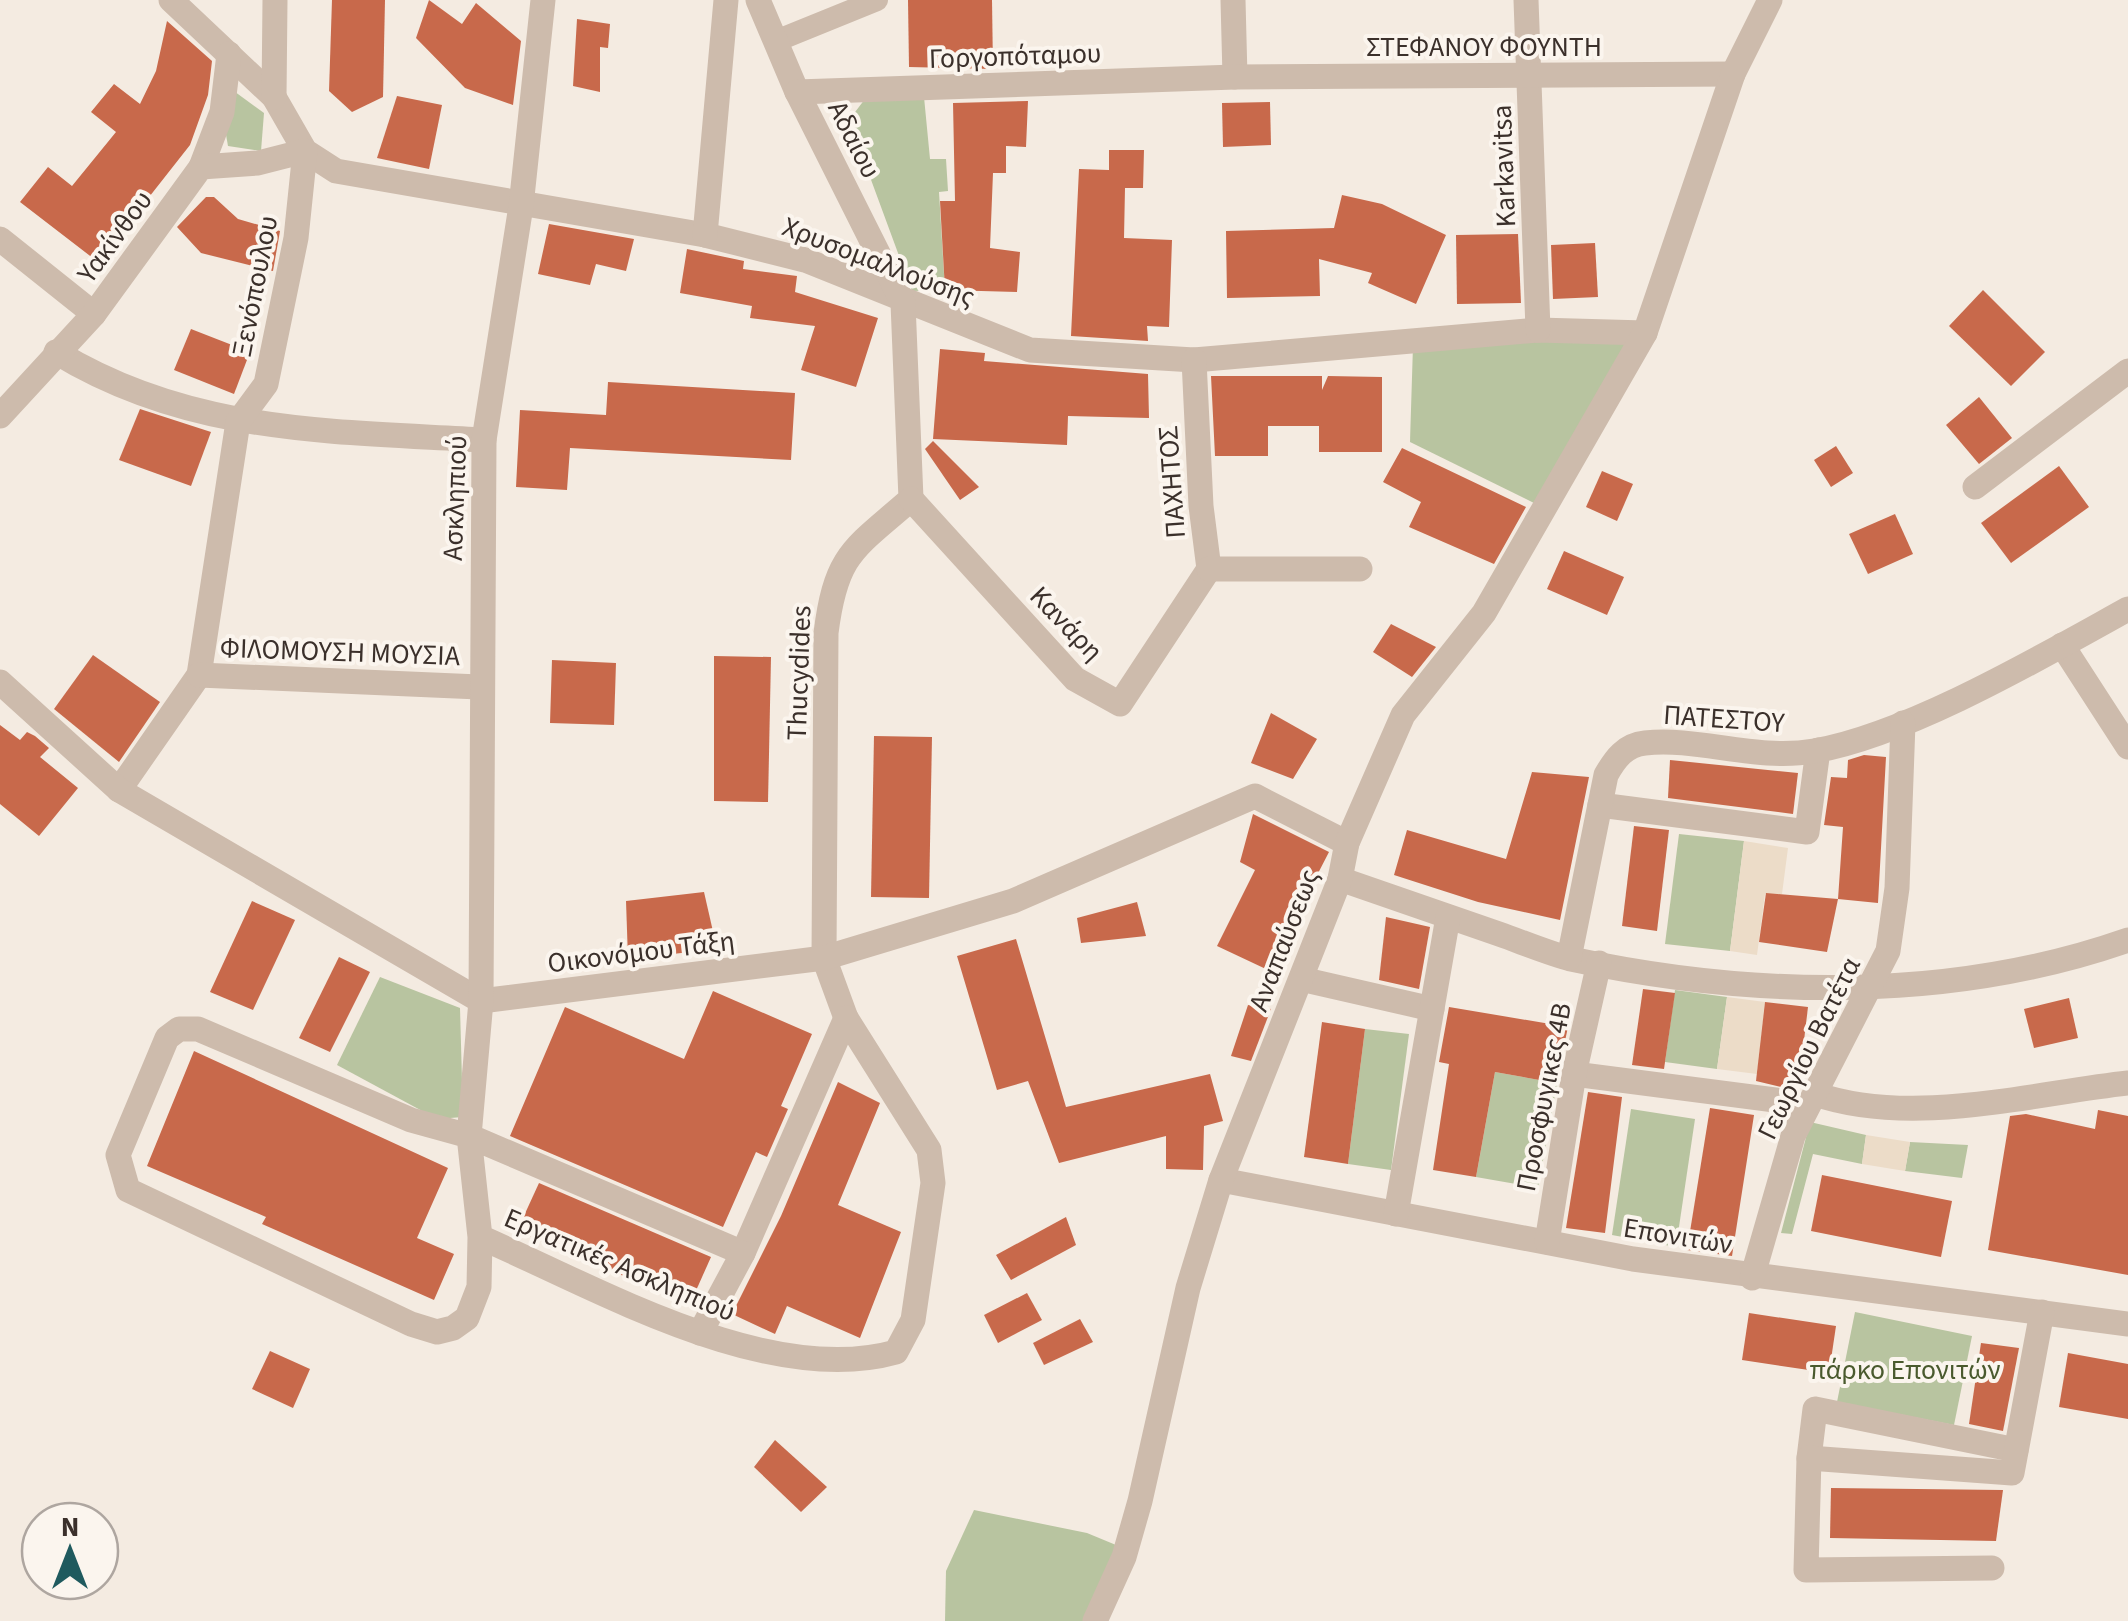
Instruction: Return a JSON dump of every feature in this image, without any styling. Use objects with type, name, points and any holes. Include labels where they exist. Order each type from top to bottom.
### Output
[{"type":"street","points":[[171,0],[274,97],[305,151],[276,160],[200,167]]},
{"type":"street","points":[[274,97],[275,0]]},
{"type":"street","name":"Ασκληπιού","points":[[481,1001],[479,687],[484,440],[521,206],[542,0]]},
{"type":"street","points":[[705,235],[726,0]]},
{"type":"street","name":"Αδαίου","points":[[758,0],[798,92],[903,303]]},
{"type":"street","points":[[776,42],[876,0]]},
{"type":"street","points":[[1234,0],[1235,77]]},
{"type":"street","name":"Karkavitsa","points":[[1526,0],[1538,330]]},
{"type":"street","name":"Αναπαύσεως","points":[[1095,1621],[1124,1557],[1188,1288],[1222,1180],[1340,879],[1347,843],[1404,714],[1484,613],[1645,333],[1732,74],[1770,0]]},
{"type":"street","name":"Υακίνθου","points":[[0,416],[94,314],[200,167],[222,112],[229,54]]},
{"type":"street","name":"ΣΤΕΦΑΝΟΥ ΦΟΥΝΤΗ","points":[[1235,77],[1732,74]]},
{"type":"street","name":"Γοργοπόταμου","points":[[798,92],[1235,77]]},
{"type":"street","name":"Χρυσομαλλούσης","points":[[305,151],[336,171],[705,235],[806,260],[903,303],[1030,350],[1194,360],[1538,330],[1645,333]]},
{"type":"street","name":"Ξενόπουλου","points":[[238,422],[266,384],[296,238],[305,151]]},
{"type":"street","points":[[0,239],[94,314]]},
{"type":"street","points":[[903,303],[912,498]]},
{"type":"street","points":[[56,352],[138,396],[238,422],[484,440]]},
{"type":"street","name":"ΠΑΧΗΤΟΣ","points":[[1194,360],[1200,506],[1209,569],[1360,569]]},
{"type":"street","points":[[1975,487],[2128,371]]},
{"type":"street","points":[[120,790],[199,674],[238,422]]},
{"type":"street","name":"Κανάρη","points":[[912,498],[1075,679],[1120,704],[1209,569]]},
{"type":"street","name":"Thucydides","points":[[824,958],[826,633],[832,585],[851,552],[912,498]]},
{"type":"street","name":"ΠΑΤΕΣΤΟΥ","points":[[1569,958],[1606,775],[1618,754],[1643,742],[1764,754],[1818,750],[1903,722],[2062,646],[2128,609]]},
{"type":"street","points":[[2062,646],[2128,747]]},
{"type":"street","name":"ΦΙΛΟΜΟΥΣΗ ΜΟΥΣΙΑ","points":[[199,674],[479,687]]},
{"type":"street","points":[[0,682],[120,790],[481,1001]]},
{"type":"street","name":"Γεωργίου Βατέτα","points":[[1752,1278],[1794,1136],[1873,989],[1895,924],[1903,722]]},
{"type":"street","points":[[1600,806],[1807,832],[1818,750]]},
{"type":"street","name":"Οικονόμου Τάξη","points":[[481,1001],[824,958],[1013,902],[1255,796],[1347,843]]},
{"type":"street","points":[[1340,879],[1569,958],[1696,978],[1873,989],[2009,974],[2128,940]]},
{"type":"street","points":[[1396,1214],[1448,916]]},
{"type":"street","points":[[824,958],[846,1018]]},
{"type":"street","name":"Προσφυγικες 4Β","points":[[1547,1242],[1574,1074],[1599,963]]},
{"type":"street","points":[[1301,979],[1432,1009]]},
{"type":"street","name":"Εργατικές Ασκληπιού","points":[[481,1001],[469,1136],[480,1237],[479,1286],[467,1318],[437,1332],[412,1324],[128,1190],[118,1155],[167,1038],[179,1029],[198,1028],[412,1120],[469,1136],[743,1253],[846,1018]]},
{"type":"street","name":"Εργατικές Ασκληπιού","points":[[480,1237],[726,1344],[812,1358],[866,1361],[896,1352],[913,1320],[933,1183],[929,1150],[846,1018]]},
{"type":"street","points":[[1574,1074],[1775,1100]]},
{"type":"street","points":[[1816,1094],[1852,1106],[1925,1106],[2128,1083]]},
{"type":"street","name":"Επονιτών","points":[[1222,1180],[1752,1278],[2128,1324]]},
{"type":"street","points":[[700,1333],[743,1253]]},
{"type":"street","points":[[1809,1458],[2012,1474],[2042,1312]]},
{"type":"street","points":[[1992,1568],[1806,1570],[1809,1458],[1815,1410],[2016,1450]]},
{"type":"green space","points":[[227,86],[264,113],[261,151],[228,146],[222,112]]},
{"type":"green space","points":[[924,97],[930,159],[946,159],[948,191],[939,192],[945,290],[912,291],[849,120],[865,99]]},
{"type":"green space","points":[[1540,340],[1632,342],[1534,503],[1410,442],[1413,345]]},
{"type":"green space","points":[[1679,834],[1744,841],[1730,951],[1665,944]]},
{"type":"green space","points":[[380,977],[460,1008],[463,1117],[437,1119],[337,1065]]},
{"type":"green space","points":[[1675,990],[1727,997],[1717,1069],[1665,1062]]},
{"type":"green space","points":[[1365,1029],[1409,1034],[1391,1170],[1348,1164]]},
{"type":"green space","points":[[1495,1072],[1557,1083],[1538,1188],[1476,1177]]},
{"type":"green space","points":[[1631,1109],[1695,1119],[1676,1247],[1612,1235]]},
{"type":"green space","points":[[1810,1122],[1866,1135],[1862,1164],[1813,1154],[1792,1234],[1781,1233]]},
{"type":"green space","points":[[1910,1142],[1968,1145],[1962,1178],[1905,1171]]},
{"type":"green space","name":"πάρκο Επονιτών","points":[[1855,1312],[1972,1336],[1954,1425],[1837,1402]]},
{"type":"green space","points":[[974,1510],[1087,1533],[1116,1545],[1093,1621],[945,1621],[946,1571]]},
{"type":"shaded area","points":[[1744,841],[1788,848],[1782,894],[1765,894],[1757,955],[1730,951]]},
{"type":"shaded area","points":[[1727,997],[1765,1002],[1757,1074],[1717,1069]]},
{"type":"shaded area","points":[[1866,1135],[1910,1142],[1905,1171],[1862,1164]]},
{"type":"building","points":[[332,0],[385,0],[383,97],[352,112],[329,91]]},
{"type":"building","points":[[429,0],[462,24],[476,3],[521,41],[513,105],[465,88],[416,38]]},
{"type":"building","points":[[908,0],[992,0],[993,69],[909,67]]},
{"type":"building","points":[[577,19],[610,24],[608,48],[600,47],[600,92],[573,86]]},
{"type":"building","points":[[167,21],[212,61],[208,95],[190,145],[98,262],[20,202],[48,167],[72,186],[116,132],[91,112],[114,84],[140,104],[156,71]]},
{"type":"building","points":[[397,96],[442,105],[429,169],[377,158]]},
{"type":"building","points":[[1028,101],[1026,147],[1006,146],[1006,173],[993,173],[990,248],[1020,252],[1017,292],[945,290],[940,201],[955,201],[953,103]]},
{"type":"building","points":[[1270,102],[1271,145],[1223,147],[1222,103]]},
{"type":"building","points":[[1109,150],[1144,150],[1143,188],[1125,188],[1124,238],[1172,240],[1169,327],[1147,326],[1148,341],[1071,336],[1079,169],[1109,170]]},
{"type":"building","points":[[1342,195],[1382,204],[1446,235],[1416,304],[1368,283],[1372,273],[1319,259],[1320,296],[1227,298],[1226,231],[1334,228]]},
{"type":"building","points":[[206,197],[214,197],[238,219],[280,231],[273,271],[201,253],[177,227]]},
{"type":"building","points":[[549,224],[634,239],[626,271],[596,264],[590,285],[538,274]]},
{"type":"building","points":[[1518,234],[1521,303],[1457,304],[1456,235]]},
{"type":"building","points":[[1595,243],[1598,297],[1553,299],[1551,245]]},
{"type":"building","points":[[687,249],[744,261],[743,269],[797,276],[795,292],[878,318],[856,387],[801,370],[815,326],[750,318],[752,306],[680,293]]},
{"type":"building","points":[[1983,290],[2045,352],[2011,386],[1949,326]]},
{"type":"building","points":[[191,329],[250,352],[234,394],[174,370]]},
{"type":"building","points":[[940,349],[985,353],[984,361],[1148,374],[1149,418],[1068,416],[1067,445],[933,439]]},
{"type":"building","points":[[1211,376],[1322,376],[1322,390],[1328,376],[1382,377],[1382,452],[1319,452],[1319,426],[1268,426],[1268,456],[1215,456]]},
{"type":"building","points":[[608,382],[795,393],[791,460],[570,448],[567,490],[516,487],[520,410],[606,415]]},
{"type":"building","points":[[1979,397],[2012,438],[1979,464],[1946,425]]},
{"type":"building","points":[[140,409],[211,432],[191,486],[119,460]]},
{"type":"building","points":[[933,441],[979,487],[960,500],[925,449]]},
{"type":"building","points":[[1836,446],[1853,473],[1831,487],[1814,460]]},
{"type":"building","points":[[1402,448],[1526,507],[1494,564],[1409,527],[1421,502],[1383,482]]},
{"type":"building","points":[[2059,466],[2089,507],[2011,563],[1981,523]]},
{"type":"building","points":[[1602,471],[1633,484],[1617,521],[1586,507]]},
{"type":"building","points":[[1895,514],[1913,554],[1868,574],[1849,534]]},
{"type":"building","points":[[1564,551],[1624,577],[1607,615],[1547,589]]},
{"type":"building","points":[[1391,624],[1436,647],[1412,677],[1373,652]]},
{"type":"building","points":[[93,655],[160,702],[119,762],[54,709]]},
{"type":"building","points":[[714,656],[771,657],[768,802],[714,801]]},
{"type":"building","points":[[552,660],[616,663],[614,725],[550,723]]},
{"type":"building","points":[[1271,713],[1317,739],[1293,779],[1251,763]]},
{"type":"building","points":[[0,725],[20,740],[27,732],[35,736],[49,748],[40,757],[78,788],[39,836],[0,804]]},
{"type":"building","points":[[874,736],[932,737],[929,898],[871,897]]},
{"type":"building","points":[[1864,755],[1886,757],[1878,903],[1838,899],[1843,827],[1824,825],[1831,777],[1847,778],[1848,760]]},
{"type":"building","points":[[1670,760],[1798,773],[1793,814],[1668,798]]},
{"type":"building","points":[[1532,772],[1589,777],[1560,920],[1478,902],[1394,875],[1407,830],[1506,859]]},
{"type":"building","points":[[1253,814],[1329,852],[1268,970],[1217,946],[1255,870],[1240,862]]},
{"type":"building","points":[[1634,826],[1669,830],[1657,931],[1622,926]]},
{"type":"building","points":[[704,892],[717,949],[628,959],[626,901]]},
{"type":"building","points":[[1766,893],[1838,899],[1827,952],[1759,942]]},
{"type":"building","points":[[252,901],[295,920],[253,1010],[210,992]]},
{"type":"building","points":[[1137,902],[1146,936],[1081,943],[1077,918]]},
{"type":"building","points":[[1386,917],[1430,927],[1419,989],[1379,980]]},
{"type":"building","points":[[1016,939],[1066,1107],[1210,1074],[1223,1121],[1204,1126],[1203,1170],[1166,1169],[1166,1136],[1059,1163],[1028,1081],[997,1090],[957,956]]},
{"type":"building","points":[[339,957],[370,972],[330,1052],[299,1038]]},
{"type":"building","points":[[1643,989],[1675,993],[1664,1069],[1632,1065]]},
{"type":"building","points":[[713,991],[812,1034],[781,1106],[788,1109],[767,1157],[756,1152],[723,1227],[510,1136],[565,1007],[684,1059]]},
{"type":"building","points":[[2069,998],[2078,1038],[2034,1048],[2024,1009]]},
{"type":"building","points":[[1765,1002],[1808,1007],[1798,1091],[1756,1081]]},
{"type":"building","points":[[1248,1005],[1271,1009],[1251,1061],[1231,1056]]},
{"type":"building","points":[[1449,1007],[1568,1027],[1556,1083],[1495,1072],[1476,1177],[1433,1170],[1449,1064],[1439,1062]]},
{"type":"building","points":[[1322,1022],[1365,1029],[1348,1164],[1304,1157]]},
{"type":"building","points":[[194,1051],[448,1168],[417,1238],[454,1254],[434,1300],[262,1224],[266,1217],[147,1166]]},
{"type":"building","points":[[838,1082],[880,1103],[838,1205],[901,1232],[860,1338],[787,1306],[775,1334],[732,1314],[781,1216]]},
{"type":"building","points":[[1588,1092],[1622,1097],[1605,1233],[1566,1228]]},
{"type":"building","points":[[1710,1108],[1754,1115],[1732,1256],[1687,1250]]},
{"type":"building","points":[[2098,1110],[2128,1116],[2128,1275],[1988,1250],[2010,1116],[2026,1114],[2095,1129]]},
{"type":"building","points":[[1822,1175],[1952,1201],[1941,1257],[1811,1231]]},
{"type":"building","points":[[539,1183],[711,1257],[690,1304],[517,1231]]},
{"type":"building","points":[[1066,1217],[1076,1245],[1011,1280],[996,1255]]},
{"type":"building","points":[[1027,1293],[1042,1320],[998,1343],[984,1315]]},
{"type":"building","points":[[1749,1313],[1836,1326],[1829,1373],[1742,1360]]},
{"type":"building","points":[[1080,1319],[1093,1342],[1044,1365],[1033,1343]]},
{"type":"building","points":[[1981,1343],[2019,1348],[2003,1431],[1969,1424]]},
{"type":"building","points":[[270,1351],[310,1369],[293,1408],[252,1389]]},
{"type":"building","points":[[2068,1353],[2128,1364],[2128,1419],[2059,1407]]},
{"type":"building","points":[[775,1440],[827,1487],[801,1512],[754,1467]]},
{"type":"building","points":[[1831,1488],[2003,1490],[1996,1541],[1830,1538]]}]
